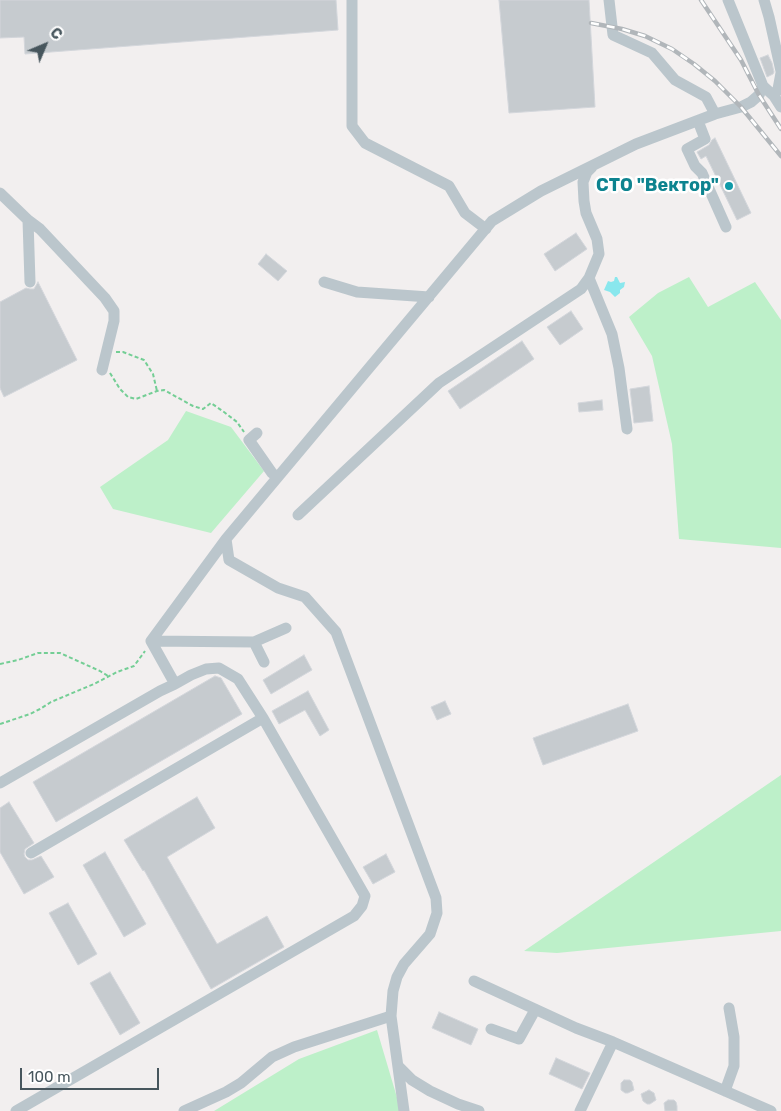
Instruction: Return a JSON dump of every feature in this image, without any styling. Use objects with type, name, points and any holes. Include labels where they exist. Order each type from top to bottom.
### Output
[{"type":"street","points":[[352,0],[352,126],[366,143],[449,186],[466,213],[486,229]]},
{"type":"street","points":[[609,0],[613,35],[652,53],[675,80],[706,97],[714,114]]},
{"type":"street","points":[[728,0],[763,86],[774,96],[781,107]]},
{"type":"street","points":[[764,0],[781,72],[778,89],[774,96]]},
{"type":"street","points":[[151,641],[226,539],[492,221],[541,191],[636,144],[714,114],[741,107],[759,95],[763,86]]},
{"type":"street","points":[[686,149],[705,139],[698,121]]},
{"type":"street","points":[[676,128],[695,166],[702,174],[726,227]]},
{"type":"street","points":[[298,516],[439,383],[581,289],[589,278],[599,254],[597,239],[586,213],[583,182],[587,172],[597,163]]},
{"type":"street","points":[[0,193],[40,229],[105,298],[114,311],[114,321],[104,362]]},
{"type":"street","points":[[28,220],[30,282]]},
{"type":"street","points":[[589,278],[612,334],[619,368],[627,429]]},
{"type":"street","points":[[324,282],[357,292],[429,297]]},
{"type":"street","points":[[253,437],[272,472],[277,477]]},
{"type":"street","points":[[226,539],[229,560],[278,588],[305,597],[336,632],[436,898],[437,913],[430,934],[404,964],[397,977],[393,992],[391,1016],[404,1111]]},
{"type":"street","points":[[151,641],[254,642],[286,628]]},
{"type":"street","points":[[151,641],[175,684]]},
{"type":"street","points":[[254,642],[264,662]]},
{"type":"street","points":[[0,783],[160,691],[206,669],[219,668],[238,680],[263,718],[365,896],[362,906],[354,916],[16,1111]]},
{"type":"street","points":[[31,853],[263,718]]},
{"type":"street","points":[[474,981],[535,1010],[724,1091],[746,1106],[771,1111]]},
{"type":"street","points":[[724,1091],[734,1066],[734,1037],[729,1008]]},
{"type":"street","points":[[491,1029],[520,1039],[535,1010]]},
{"type":"street","points":[[184,1111],[226,1092],[272,1057],[302,1044],[391,1016]]},
{"type":"street","points":[[580,1111],[613,1042]]},
{"type":"street","points":[[399,1067],[412,1080],[430,1091],[479,1111]]},
{"type":"path","points":[[157,391],[153,374],[144,360],[123,352],[104,362],[120,389],[128,397],[136,399],[164,390],[193,406],[203,409],[211,403],[237,422],[253,437]]},
{"type":"path","points":[[0,724],[30,714],[51,702],[134,666],[151,641]]},
{"type":"path","points":[[0,664],[38,653],[60,653],[108,676]]},
{"type":"green space","points":[[689,277],[708,307],[755,282],[781,320],[781,548],[679,539],[672,444],[652,356],[629,317],[658,293]]},
{"type":"green space","points":[[186,411],[231,427],[264,471],[211,533],[113,509],[100,487],[168,440]]},
{"type":"green space","points":[[781,775],[781,931],[557,953],[524,951]]},
{"type":"green space","points":[[377,1030],[401,1111],[214,1111],[299,1059]]},
{"type":"water","points":[[615,277],[617,277],[620,283],[625,282],[620,293],[615,297],[610,292],[604,290],[608,281],[614,281]]},
{"type":"building","points":[[0,0],[336,0],[338,30],[25,54],[24,37],[0,38]]},
{"type":"building","points":[[499,0],[589,0],[595,107],[509,113]]},
{"type":"building","points":[[768,55],[774,72],[767,77],[760,58]]},
{"type":"building","name":"СТО \"Вектор\"","points":[[715,138],[751,213],[737,220],[706,156],[701,159],[697,152],[709,145]]},
{"type":"building","points":[[576,233],[587,249],[555,271],[544,254]]},
{"type":"building","points":[[266,254],[287,271],[278,281],[258,264]]},
{"type":"building","points":[[38,282],[77,360],[4,397],[0,388],[0,302],[26,288],[34,289]]},
{"type":"building","points":[[571,311],[583,329],[560,345],[547,327]]},
{"type":"building","points":[[522,341],[534,359],[460,409],[448,391]]},
{"type":"building","points":[[649,386],[653,421],[634,423],[630,389]]},
{"type":"building","points":[[602,400],[603,410],[579,412],[578,403]]},
{"type":"building","points":[[304,655],[312,670],[271,694],[263,680]]},
{"type":"building","points":[[215,676],[221,678],[242,714],[56,822],[33,782]]},
{"type":"building","points":[[308,691],[329,730],[320,736],[305,710],[279,724],[272,711]]},
{"type":"building","points":[[445,701],[451,714],[437,720],[431,707]]},
{"type":"building","points":[[628,704],[638,731],[543,765],[533,738]]},
{"type":"building","points":[[197,797],[215,828],[167,857],[217,944],[267,916],[284,947],[211,989],[144,870],[124,840]]},
{"type":"building","points":[[9,802],[34,843],[25,849],[25,857],[28,860],[32,860],[41,856],[54,877],[24,894],[0,852],[0,808]]},
{"type":"building","points":[[105,852],[146,924],[124,937],[83,865]]},
{"type":"building","points":[[386,854],[395,872],[373,884],[363,867]]},
{"type":"building","points":[[68,903],[97,954],[78,965],[49,913]]},
{"type":"building","points":[[110,972],[140,1023],[120,1035],[90,983]]},
{"type":"building","points":[[439,1012],[478,1029],[471,1045],[432,1028]]},
{"type":"building","points":[[556,1058],[590,1073],[582,1089],[549,1074]]},
{"type":"building","points":[[624,1080],[632,1082],[634,1090],[625,1093],[621,1090],[621,1083]]},
{"type":"building","points":[[649,1090],[654,1093],[656,1100],[647,1104],[643,1101],[641,1094]]},
{"type":"building","points":[[668,1100],[676,1102],[677,1111],[665,1111],[664,1103]]},
{"type":"railway","points":[[701,0],[741,60],[759,95],[781,129]]},
{"type":"railway","points":[[591,23],[645,36],[672,49],[694,64],[715,81],[741,107],[781,156]]},
{"type":"place","name":"СТО \"Вектор\"","points":[[729,186]]}]
